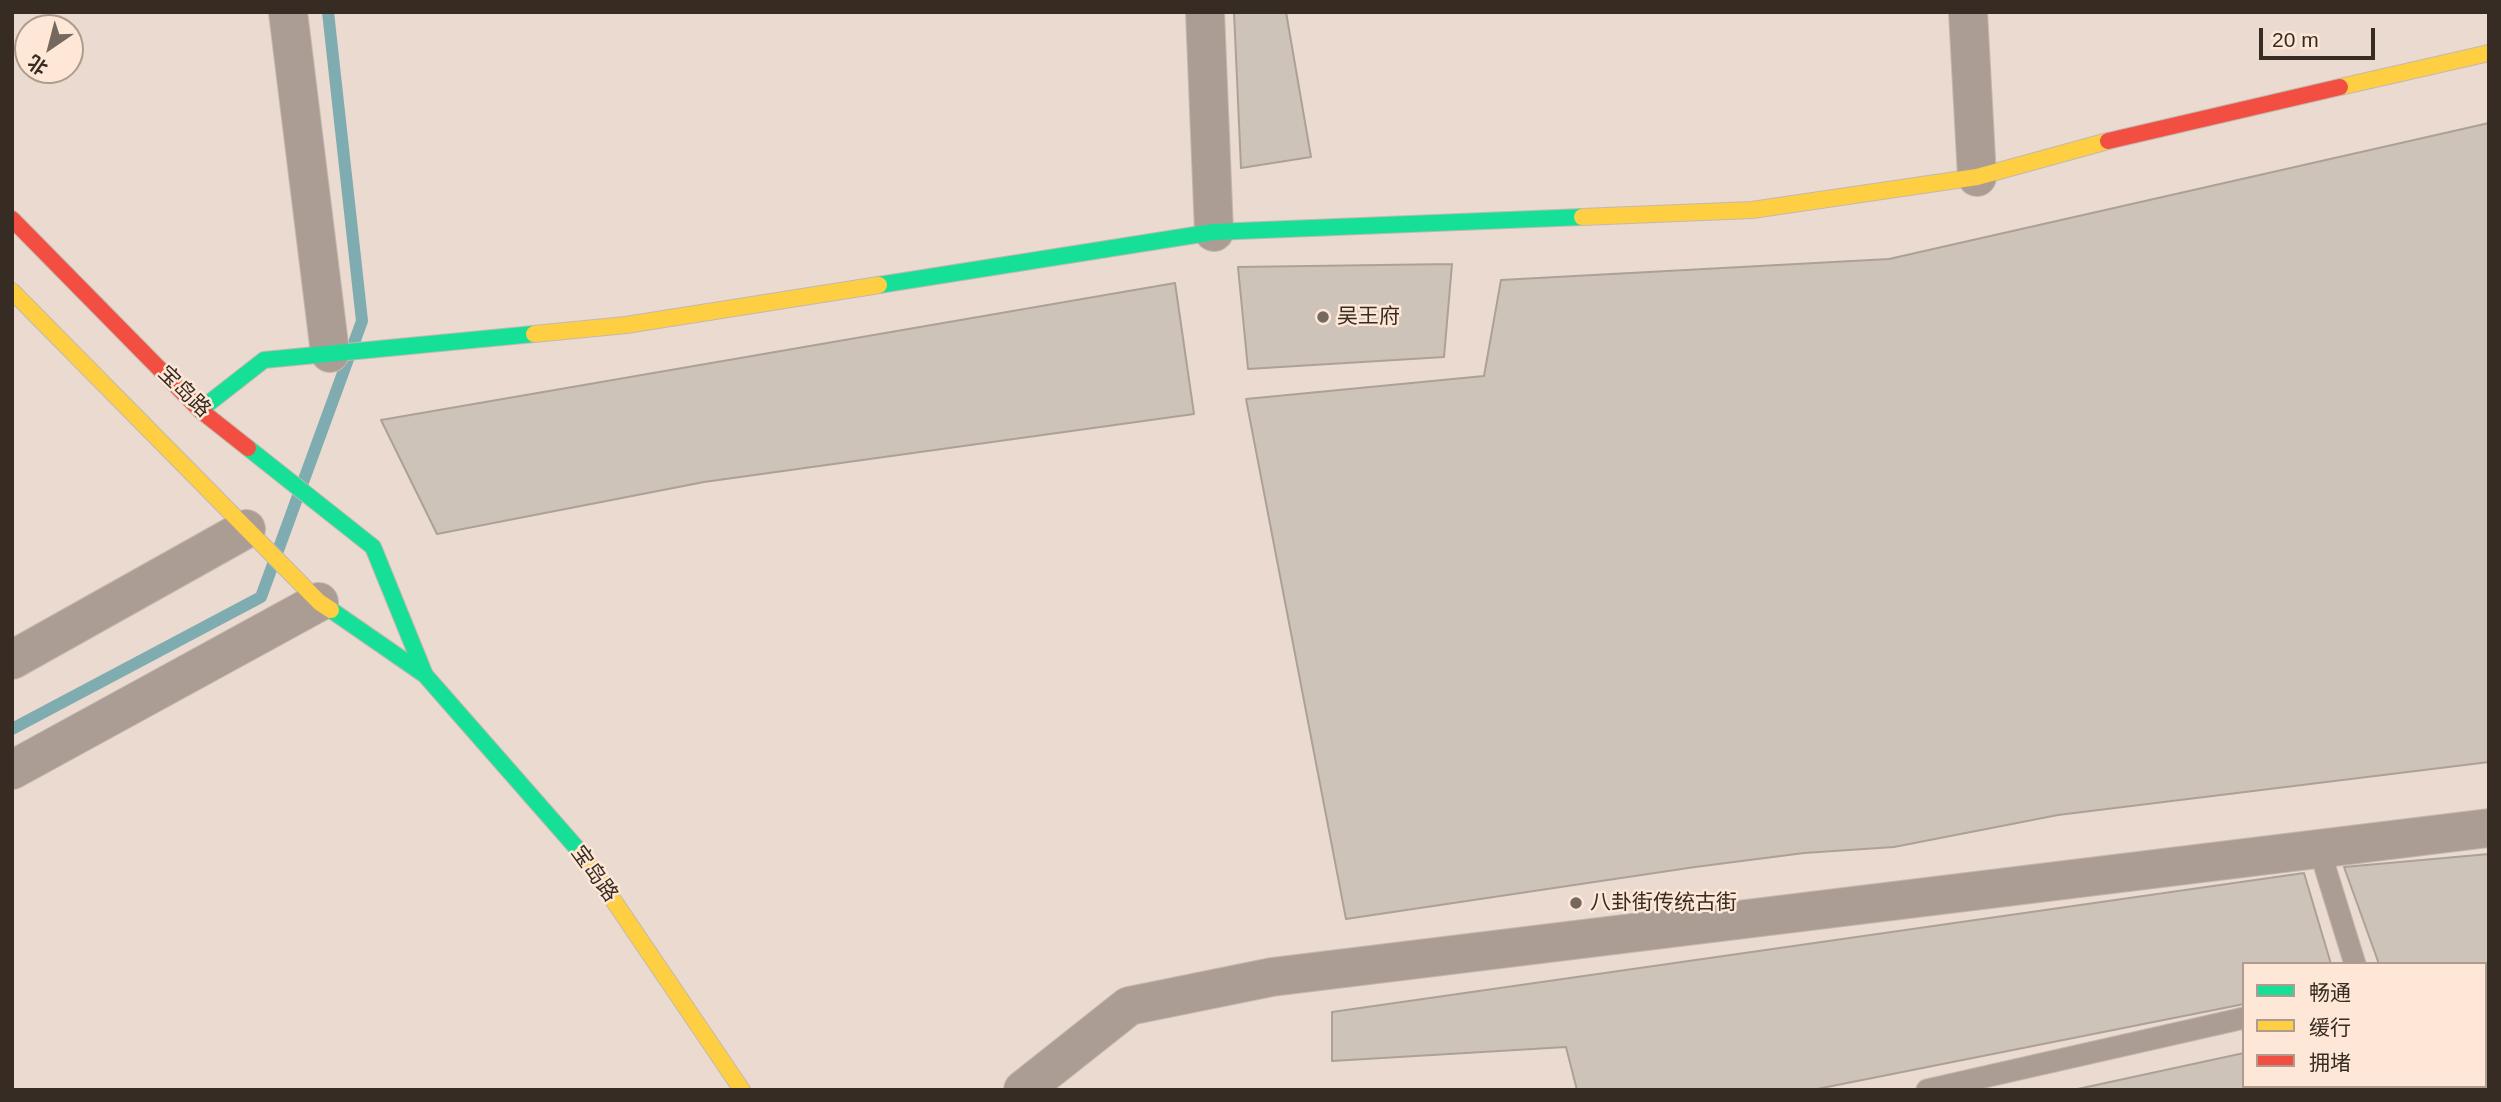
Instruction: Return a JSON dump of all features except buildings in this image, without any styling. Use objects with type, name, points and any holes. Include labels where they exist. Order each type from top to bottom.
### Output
[{"type":"street","points":[[288,12],[330,353]]},
{"type":"street","points":[[1205,12],[1214,232]]},
{"type":"street","points":[[1968,12],[1977,177]]},
{"type":"street","points":[[200,410],[264,360],[626,325],[1214,232],[1752,210],[1977,177],[2088,145],[2489,53]]},
{"type":"street","name":"宝岛路","points":[[12,219],[200,410],[373,547],[425,674],[581,853],[741,1090]]},
{"type":"street","points":[[12,291],[318,602],[425,674]]},
{"type":"street","points":[[12,660],[246,529]]},
{"type":"street","points":[[12,769],[318,602]]},
{"type":"street","points":[[1023,1090],[1129,1006],[1272,977],[2489,828]]},
{"type":"lane","points":[[2319,848],[2354,962]]},
{"type":"lane","points":[[1927,1090],[2242,1018]]},
{"type":"waterway","points":[[12,729],[261,597],[362,321],[328,12]]},
{"type":"traffic: fast","points":[[879,285],[1214,232],[1582,217]]},
{"type":"traffic: fast","points":[[200,410],[264,360],[534,334]]},
{"type":"traffic: fast","points":[[248,448],[373,547],[425,675]]},
{"type":"traffic: fast","points":[[331,610],[425,675],[582,854]]},
{"type":"traffic: slow","points":[[2340,87],[2489,53]]},
{"type":"traffic: slow","points":[[1582,217],[1752,210],[1977,177],[2108,141]]},
{"type":"traffic: slow","points":[[534,334],[626,325],[879,285]]},
{"type":"traffic: slow","points":[[12,291],[319,602],[331,610]]},
{"type":"traffic: slow","points":[[582,854],[742,1090]]},
{"type":"traffic: jam","points":[[2108,141],[2340,87]]},
{"type":"traffic: jam","points":[[12,219],[200,410],[248,448]]},
{"type":"place","name":"吴王府","points":[[1323,317]]},
{"type":"place","name":"八卦街传统古街","points":[[1576,903]]}]
